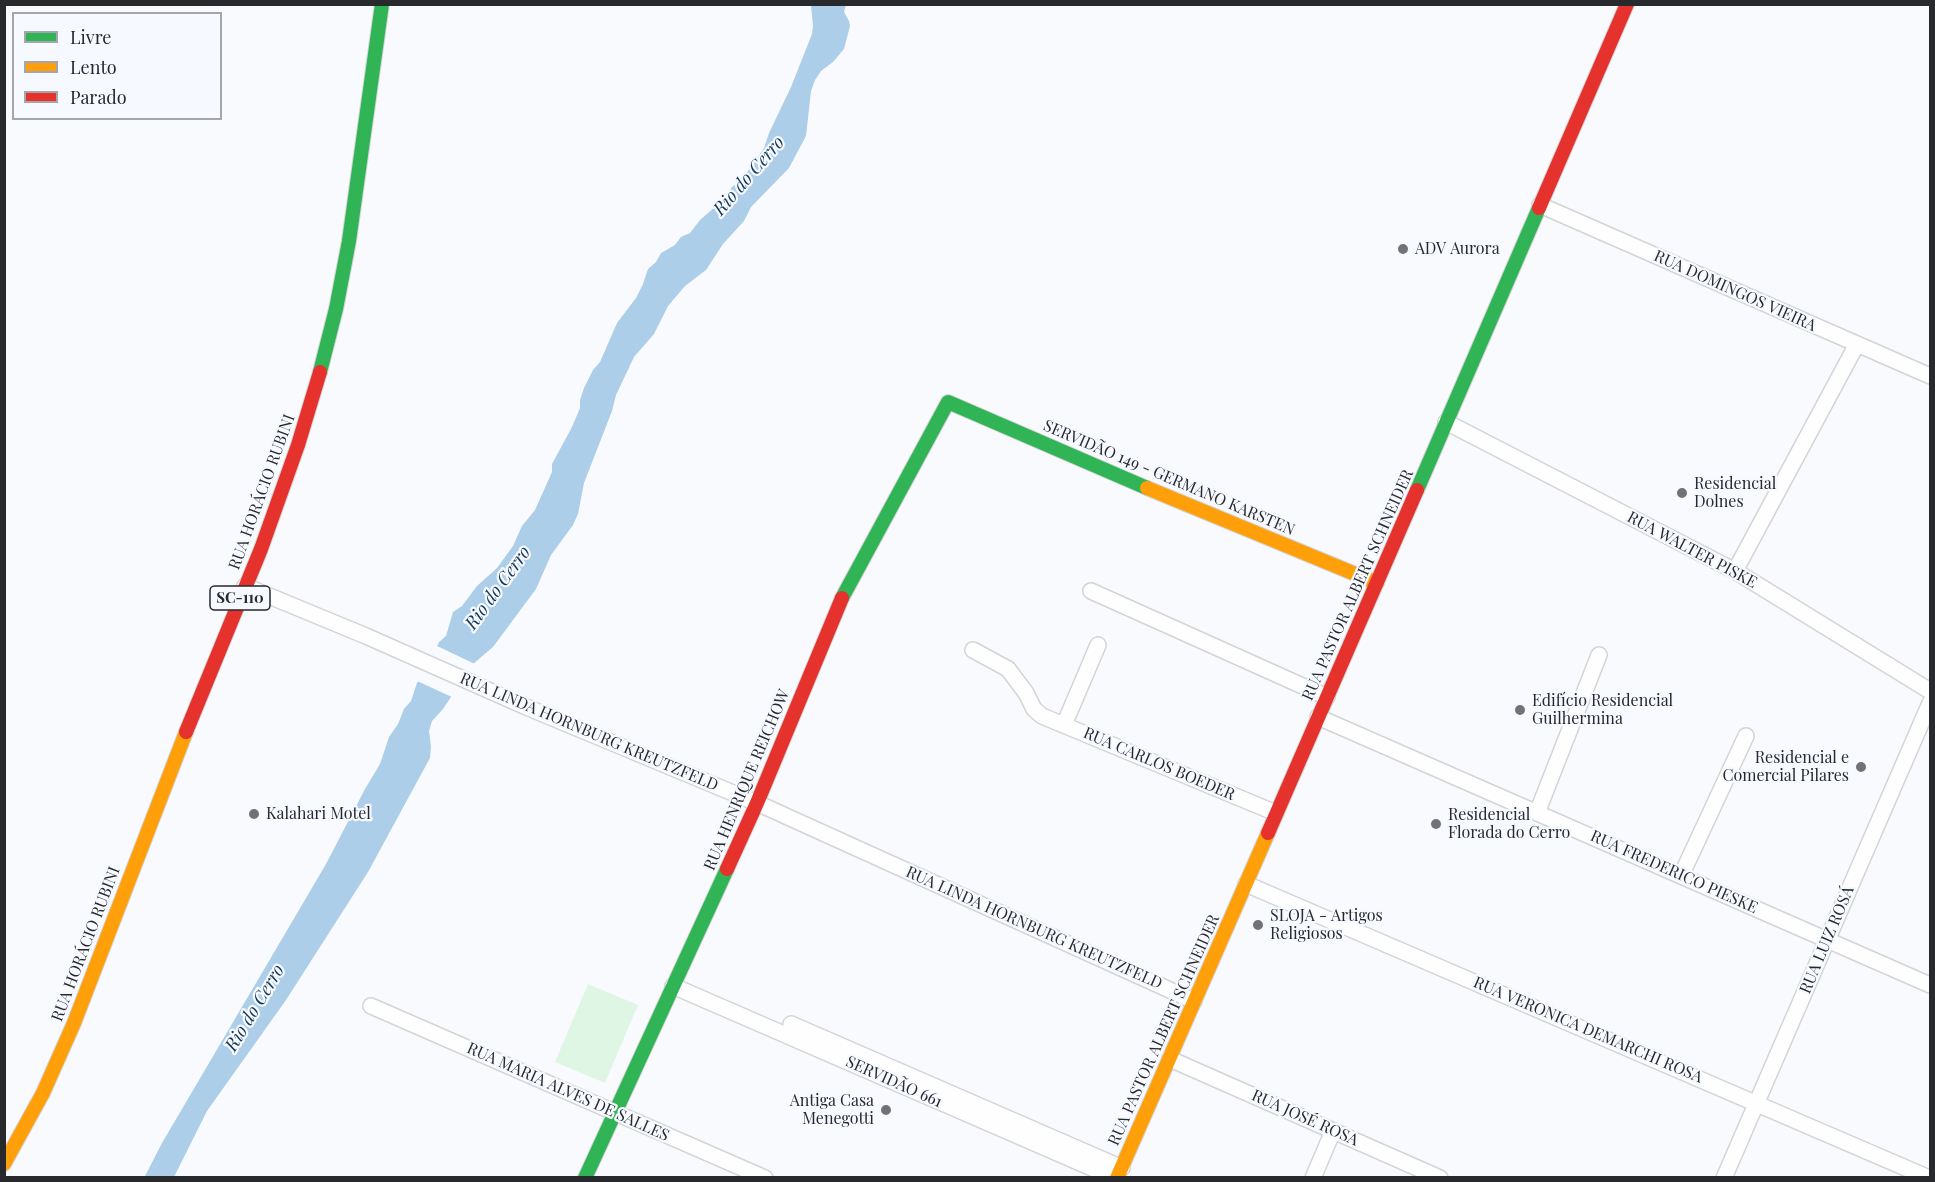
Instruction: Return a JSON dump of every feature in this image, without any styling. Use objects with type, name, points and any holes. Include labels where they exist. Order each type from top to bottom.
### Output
[{"type":"main road","name":"RUA HORÁCIO RUBINI","points":[[4,1164],[44,1093],[74,1023],[162,791],[261,549],[288,476],[312,401],[336,309],[350,230],[382,4]]},
{"type":"main road","name":"RUA PASTOR ALBERT SCHNEIDER","points":[[1118,1174],[1170,1059],[1627,4]]},
{"type":"main road","name":"SERVIDÃO 149 - GERMANO KARSTEN","points":[[948,402],[1197,510],[1377,583]]},
{"type":"main road","name":"RUA HENRIQUE REICHOW","points":[[585,1178],[757,803],[846,588],[948,402]]},
{"type":"street","name":"RUA DOMINGOS VIEIRA","points":[[1540,206],[1930,376]]},
{"type":"street","points":[[1735,571],[1857,344]]},
{"type":"street","name":"RUA WALTER PISKE","points":[[1446,422],[1735,571],[1930,691]]},
{"type":"street","name":"RUA LINDA HORNBURG KREUTZFELD","points":[[245,586],[757,803],[1194,1001]]},
{"type":"street","points":[[1092,591],[1327,697]]},
{"type":"street","points":[[1064,725],[1098,645]]},
{"type":"street","name":"RUA CARLOS BOEDER","points":[[973,650],[1008,669],[1026,693],[1034,709],[1042,716],[1276,813]]},
{"type":"street","points":[[1538,813],[1599,655]]},
{"type":"street","name":"RUA LUIZ ROSÁ","points":[[1724,1178],[1930,703]]},
{"type":"street","name":"RUA FREDERICO PIESKE","points":[[1318,717],[1930,985]]},
{"type":"street","points":[[1681,876],[1746,736]]},
{"type":"street","name":"RUA VERONICA DEMARCHI ROSA","points":[[1246,884],[1929,1178]]},
{"type":"street","name":"SERVIDÃO 661","points":[[673,986],[1118,1174]]},
{"type":"street","name":"RUA MARIA ALVES DE SALLES","points":[[371,1006],[765,1178]]},
{"type":"street","points":[[791,1024],[1118,1174]]},
{"type":"street","name":"RUA JOSÉ ROSA","points":[[1170,1059],[1440,1178]]},
{"type":"street","points":[[1313,1178],[1333,1131]]},
{"type":"green space","points":[[588,984],[638,1005],[605,1083],[555,1062]]},
{"type":"water","name":"Rio do Cerro","points":[[811,5],[846,5],[844,12],[850,26],[844,49],[815,80],[811,91],[806,136],[789,168],[751,207],[744,221],[723,244],[706,270],[685,286],[668,306],[654,334],[634,357],[616,395],[584,483],[578,514],[573,525],[551,555],[536,589],[493,647],[473,664],[443,709],[432,721],[429,731],[430,758],[368,872],[286,1000],[207,1111],[174,1177],[144,1178],[162,1143],[326,864],[380,764],[389,737],[404,709],[411,701],[417,683],[439,642],[446,636],[453,612],[462,606],[477,586],[497,568],[513,546],[522,526],[535,510],[552,472],[552,464],[580,408],[584,388],[600,362],[617,323],[636,298],[648,269],[661,253],[675,245],[681,237],[690,233],[700,220],[724,199],[732,187],[741,181],[764,148],[812,34]]},
{"type":"pier","points":[[435,645],[477,665],[460,685],[454,698],[415,680]]},
{"type":"traffic: fast","points":[[320,372],[336,309],[349,241],[382,4]]},
{"type":"traffic: fast","points":[[1417,490],[1539,208]]},
{"type":"traffic: fast","points":[[842,598],[948,402],[1147,488]]},
{"type":"traffic: fast","points":[[585,1178],[727,869]]},
{"type":"traffic: slow","points":[[1147,488],[1377,583]]},
{"type":"traffic: slow","points":[[4,1164],[43,1093],[74,1023],[186,732]]},
{"type":"traffic: slow","points":[[1117,1178],[1268,833]]},
{"type":"traffic: jam","points":[[1539,208],[1627,4]]},
{"type":"traffic: jam","points":[[186,732],[261,549],[298,445],[320,372]]},
{"type":"traffic: jam","points":[[1268,833],[1417,490]]},
{"type":"traffic: jam","points":[[727,869],[757,803],[842,598]]},
{"type":"place","name":"ADV Aurora","points":[[1403,249]]},
{"type":"place","name":"Residencial Dolnes","points":[[1682,493]]},
{"type":"place","name":"Edifício Residencial Guilhermina","points":[[1520,710]]},
{"type":"place","name":"Residencial e Comercial Pilares","points":[[1861,767]]},
{"type":"place","name":"Kalahari Motel","points":[[254,814]]},
{"type":"place","name":"Residencial Florada do Cerro","points":[[1436,824]]},
{"type":"place","name":"SLOJA - Artigos Religiosos","points":[[1258,925]]},
{"type":"place","name":"Antiga Casa Menegotti","points":[[886,1110]]}]
